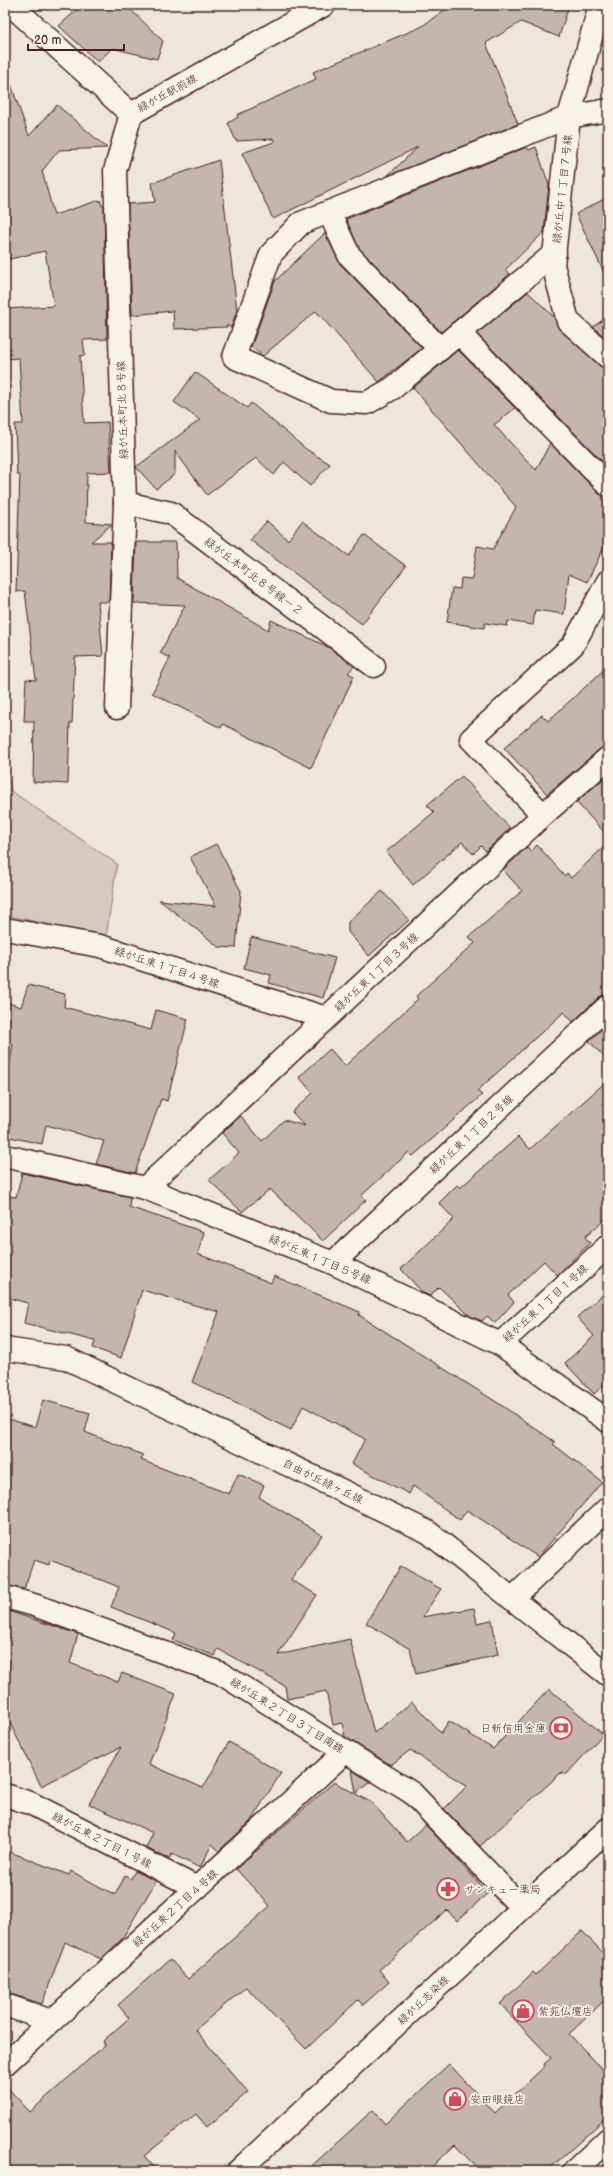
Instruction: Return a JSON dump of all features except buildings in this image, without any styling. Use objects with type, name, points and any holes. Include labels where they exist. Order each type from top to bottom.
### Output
[{"type":"street","name":"緑が丘駅前線","points":[[11,5],[131,114],[324,5]]},
{"type":"street","name":"緑が丘中１丁目７号線","points":[[600,5],[569,117],[553,265],[568,321],[608,357]]},
{"type":"street","points":[[555,253],[393,388],[368,403],[331,402],[234,357],[271,254],[301,223],[569,117],[608,110]]},
{"type":"street","name":"緑が丘本町北８号線","points":[[116,708],[125,503],[115,171],[131,114]]},
{"type":"street","points":[[329,212],[349,255],[440,349]]},
{"type":"street","points":[[459,333],[608,485]]},
{"type":"street","name":"緑が丘本町北８号線ー２","points":[[125,503],[171,513],[374,666]]},
{"type":"street","points":[[543,815],[471,739],[573,645],[608,581]]},
{"type":"street","name":"緑が丘東１丁目３号線","points":[[145,1188],[543,815],[608,758]]},
{"type":"street","name":"緑が丘東１丁目４号線","points":[[5,929],[100,946],[326,1018]]},
{"type":"street","name":"緑が丘東１丁目２号線","points":[[333,1262],[608,1006]]},
{"type":"street","name":"緑が丘東１丁目５号線","points":[[5,1156],[145,1188],[333,1262],[500,1344],[608,1422]]},
{"type":"street","name":"緑が丘東１丁目１号線","points":[[500,1344],[608,1246]]},
{"type":"street","name":"自由が丘緑ヶ丘線","points":[[5,1349],[66,1358],[428,1532],[608,1675]]},
{"type":"street","points":[[512,1599],[608,1508]]},
{"type":"street","name":"緑が丘東２丁目３丁目南線","points":[[5,1597],[34,1605],[220,1673],[412,1793],[522,1908]]},
{"type":"street","name":"緑が丘東２丁目４号線","points":[[5,2064],[345,1752]]},
{"type":"street","name":"緑が丘東２丁目１号線","points":[[5,1795],[30,1803],[197,1888]]},
{"type":"street","name":"緑が丘志染線","points":[[238,2171],[608,1828]]},
{"type":"street","points":[[5,2005],[51,2021]]},
{"type":"street","points":[[574,2171],[608,2139]]},
{"type":"shaded area","points":[[5,465],[8,506],[5,515]]},
{"type":"shaded area","points":[[5,758],[11,791],[117,864],[106,937],[5,915]]},
{"type":"place","name":"日新信用金庫","points":[[561,1728]]},
{"type":"place","name":"サンキュー薬局","points":[[448,1889]]},
{"type":"place","name":"紫苑仏壇店","points":[[523,2011]]},
{"type":"place","name":"安田眼鏡店","points":[[455,2099]]}]
